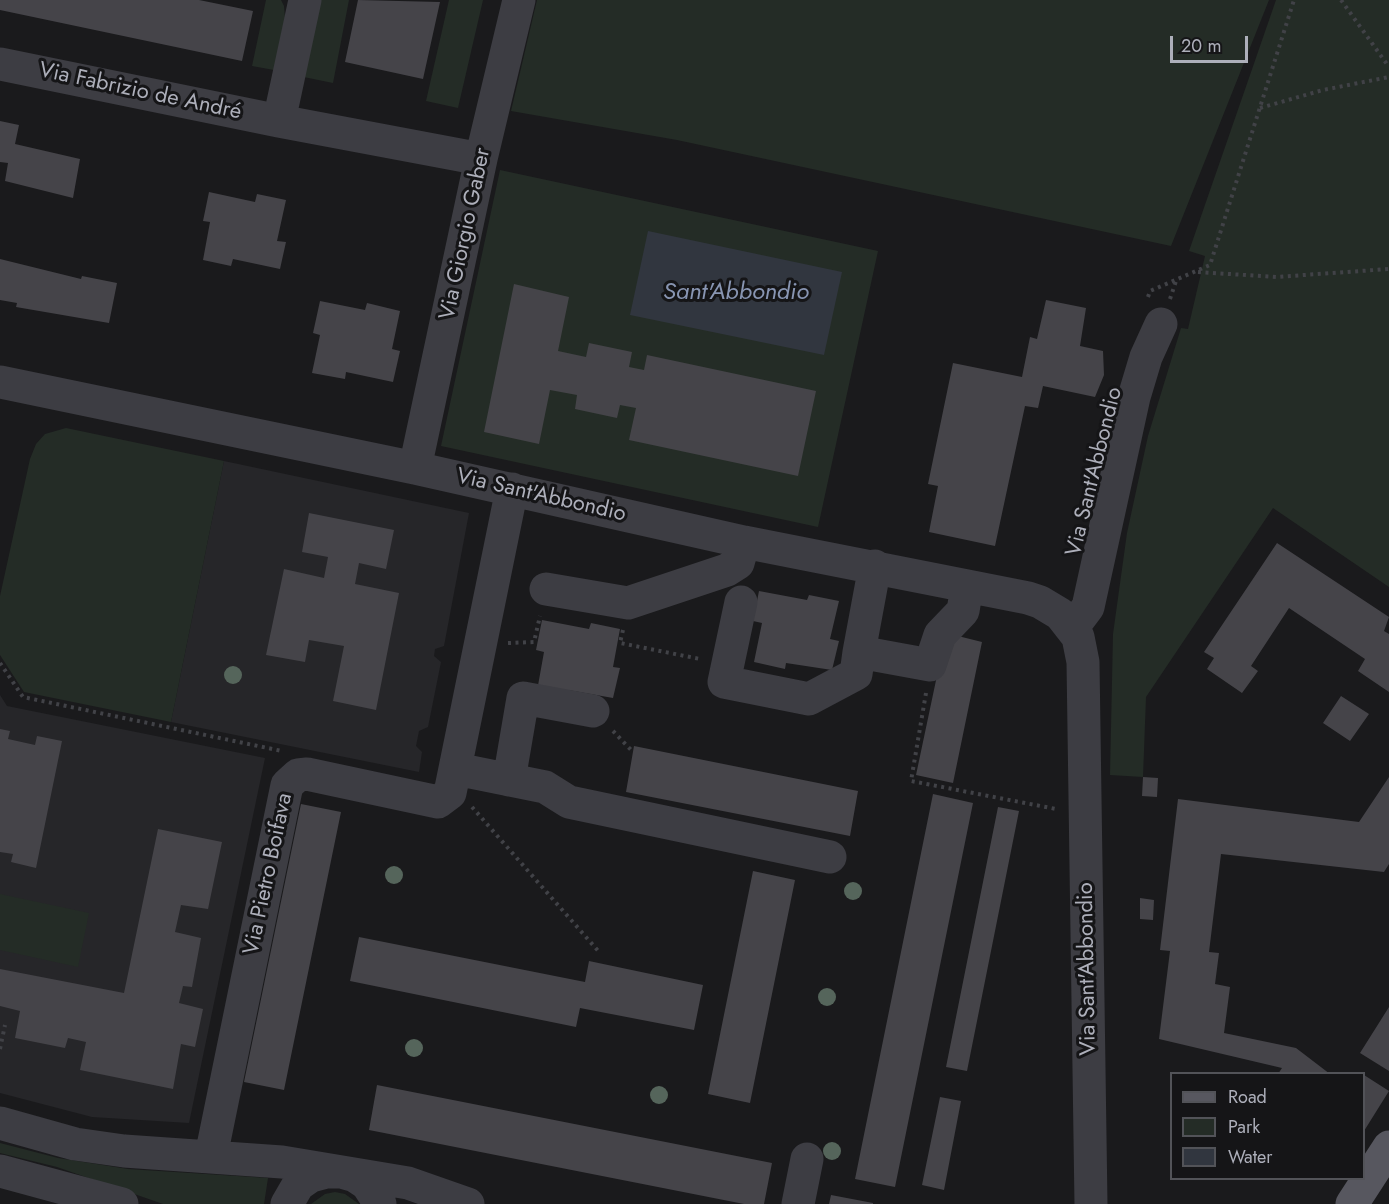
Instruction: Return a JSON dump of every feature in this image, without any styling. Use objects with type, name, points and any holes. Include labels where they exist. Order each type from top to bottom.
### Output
[{"type":"main road","points":[[1352,1204],[1389,1147]]},
{"type":"street","points":[[279,121],[305,0]]},
{"type":"street","name":"Via Giorgio Gaber","points":[[415,468],[481,159],[519,0]]},
{"type":"street","name":"Via Fabrizio de André","points":[[0,64],[279,121],[481,159]]},
{"type":"street","name":"Via Sant'Abbondio","points":[[1072,627],[1088,607],[1134,397],[1146,357],[1154,313]]},
{"type":"street","name":"Via Sant'Abbondio","points":[[0,382],[415,468],[744,542],[875,566],[967,586],[1040,602],[1060,614],[1078,637],[1083,662],[1091,1204]]},
{"type":"street","points":[[512,489],[454,777],[509,780],[545,787],[569,802],[830,857]]},
{"type":"street","points":[[546,589],[628,603],[727,570],[738,563],[744,542]]},
{"type":"street","points":[[741,602],[724,682],[809,699],[856,674],[875,566]]},
{"type":"street","points":[[860,652],[930,665],[940,635],[963,611],[967,586]]},
{"type":"street","points":[[509,780],[523,698],[593,711]]},
{"type":"street","name":"Via Pietro Boifava","points":[[211,1156],[287,785],[298,775],[307,774],[438,802],[448,795],[454,777]]},
{"type":"street","points":[[0,1123],[75,1144],[124,1151],[282,1162],[408,1183],[468,1204]]},
{"type":"street","points":[[798,1204],[807,1159]]},
{"type":"street","points":[[0,1171],[122,1204]]},
{"type":"street","points":[[287,1204],[298,1185],[311,1176],[326,1172],[341,1172],[355,1176],[367,1184],[380,1204]]},
{"type":"path","points":[[1154,313],[1150,291],[1210,266],[1294,0]]},
{"type":"path","points":[[1341,0],[1389,67]]},
{"type":"path","points":[[1260,108],[1323,90],[1389,77]]},
{"type":"path","points":[[1198,272],[1276,277],[1389,269]]},
{"type":"path","points":[[498,643],[534,642],[546,589]]},
{"type":"path","points":[[628,603],[620,643],[728,664]]},
{"type":"path","points":[[0,663],[23,697],[283,751]]},
{"type":"path","points":[[930,665],[911,781],[1056,809]]},
{"type":"path","points":[[454,777],[600,953]]},
{"type":"path","points":[[0,1049],[5,1024]]},
{"type":"shaded area","points":[[224,461],[469,513],[444,646],[435,649],[434,656],[441,662],[428,727],[419,731],[416,746],[422,752],[419,772],[171,722]]},
{"type":"shaded area","points":[[0,695],[7,706],[265,758],[189,1123],[92,1117],[0,1093]]},
{"type":"green space","points":[[266,0],[281,0],[284,6],[285,18],[274,70],[252,66]]},
{"type":"green space","points":[[309,0],[349,0],[333,83],[294,75]]},
{"type":"green space","points":[[449,0],[483,0],[458,108],[426,101]]},
{"type":"green space","points":[[537,0],[1269,0],[1171,246],[677,140],[511,111]]},
{"type":"green space","points":[[1276,0],[1389,0],[1389,587],[1273,508],[1146,697],[1143,777],[1110,775],[1113,634],[1127,533],[1148,436],[1181,328],[1188,329],[1205,256],[1189,251]]},
{"type":"green space","points":[[500,170],[878,251],[818,527],[441,446]]},
{"type":"green space","points":[[66,428],[224,461],[171,722],[24,692],[0,655],[0,596],[30,459],[36,444],[45,434]]},
{"type":"green space","points":[[0,894],[89,913],[78,967],[0,950]]},
{"type":"green space","points":[[0,1143],[58,1158],[128,1169],[268,1178],[264,1204],[163,1204],[57,1167],[0,1153]]},
{"type":"green space","points":[[335,1192],[345,1194],[359,1204],[311,1204],[325,1194]]},
{"type":"water","name":"Sant'Abbondio","points":[[648,231],[842,272],[824,355],[630,315]]},
{"type":"building","points":[[0,0],[199,0],[253,11],[242,61],[0,10]]},
{"type":"building","points":[[358,0],[440,2],[423,79],[345,62]]},
{"type":"building","points":[[0,121],[19,125],[15,144],[80,159],[73,198],[5,181],[8,163],[0,162]]},
{"type":"building","points":[[209,192],[255,202],[257,194],[286,200],[277,241],[286,242],[280,269],[233,259],[231,266],[203,260],[210,222],[203,221]]},
{"type":"building","points":[[0,259],[81,279],[82,276],[117,283],[109,323],[16,307],[17,303],[0,300]]},
{"type":"building","points":[[514,284],[569,297],[558,351],[586,357],[589,343],[632,352],[629,367],[644,370],[647,355],[816,391],[798,476],[629,440],[636,408],[620,405],[617,418],[575,409],[577,395],[550,390],[539,444],[484,432]]},
{"type":"building","points":[[1046,300],[1086,308],[1080,346],[1103,351],[1104,375],[1095,397],[1043,386],[1038,408],[1025,406],[995,546],[929,532],[938,486],[928,484],[953,363],[1022,377],[1030,337],[1037,339]]},
{"type":"building","points":[[320,301],[365,310],[367,303],[400,311],[392,349],[400,351],[393,382],[346,372],[345,379],[312,373],[320,335],[313,333]]},
{"type":"building","points":[[309,513],[394,530],[386,569],[359,563],[355,584],[399,593],[376,710],[333,701],[344,646],[309,640],[305,662],[266,655],[284,569],[324,578],[328,557],[302,552]]},
{"type":"building","points":[[1277,543],[1389,617],[1384,631],[1389,634],[1389,692],[1358,671],[1365,659],[1289,608],[1251,666],[1258,671],[1242,693],[1207,669],[1214,658],[1204,652]]},
{"type":"building","points":[[759,591],[807,600],[809,595],[839,601],[830,639],[839,641],[832,670],[786,663],[785,669],[754,662],[762,623],[753,621]]},
{"type":"building","points":[[542,620],[589,629],[591,623],[620,629],[613,667],[620,668],[613,698],[568,690],[567,696],[537,691],[544,652],[536,650]]},
{"type":"building","points":[[946,633],[982,642],[953,783],[916,775]]},
{"type":"building","points":[[1341,696],[1369,714],[1350,741],[1323,723]]},
{"type":"building","points":[[0,729],[10,731],[8,739],[35,745],[37,736],[62,741],[36,868],[11,862],[13,854],[0,852]]},
{"type":"building","points":[[634,746],[858,791],[850,836],[626,792]]},
{"type":"building","points":[[1143,777],[1158,778],[1157,797],[1142,796]]},
{"type":"building","points":[[1389,777],[1389,864],[1384,872],[1221,854],[1209,952],[1219,953],[1215,984],[1230,987],[1224,1033],[1296,1048],[1327,1072],[1279,1072],[1282,1068],[1159,1039],[1170,951],[1160,950],[1178,799],[1359,822]]},
{"type":"building","points":[[933,794],[973,803],[895,1187],[855,1179]]},
{"type":"building","points":[[301,804],[341,812],[284,1090],[244,1082]]},
{"type":"building","points":[[998,807],[1019,811],[967,1071],[946,1067]]},
{"type":"building","points":[[158,829],[222,842],[208,909],[181,905],[175,932],[201,938],[192,987],[183,986],[179,1003],[203,1009],[195,1047],[181,1044],[173,1089],[80,1070],[86,1042],[68,1038],[65,1048],[15,1038],[20,1011],[0,1006],[0,969],[124,993]]},
{"type":"building","points":[[753,871],[795,880],[750,1103],[708,1094]]},
{"type":"building","points":[[1140,898],[1154,900],[1153,920],[1140,919]]},
{"type":"building","points":[[359,937],[585,982],[589,961],[703,985],[694,1030],[580,1008],[576,1027],[350,981]]},
{"type":"building","points":[[1389,1007],[1389,1071],[1360,1053]]},
{"type":"building","points":[[1365,1076],[1389,1091],[1365,1129]]},
{"type":"building","points":[[377,1085],[772,1163],[764,1204],[744,1204],[369,1130]]},
{"type":"building","points":[[940,1097],[961,1101],[944,1190],[922,1185]]},
{"type":"building","points":[[831,1195],[873,1203],[873,1204],[829,1204]]}]
